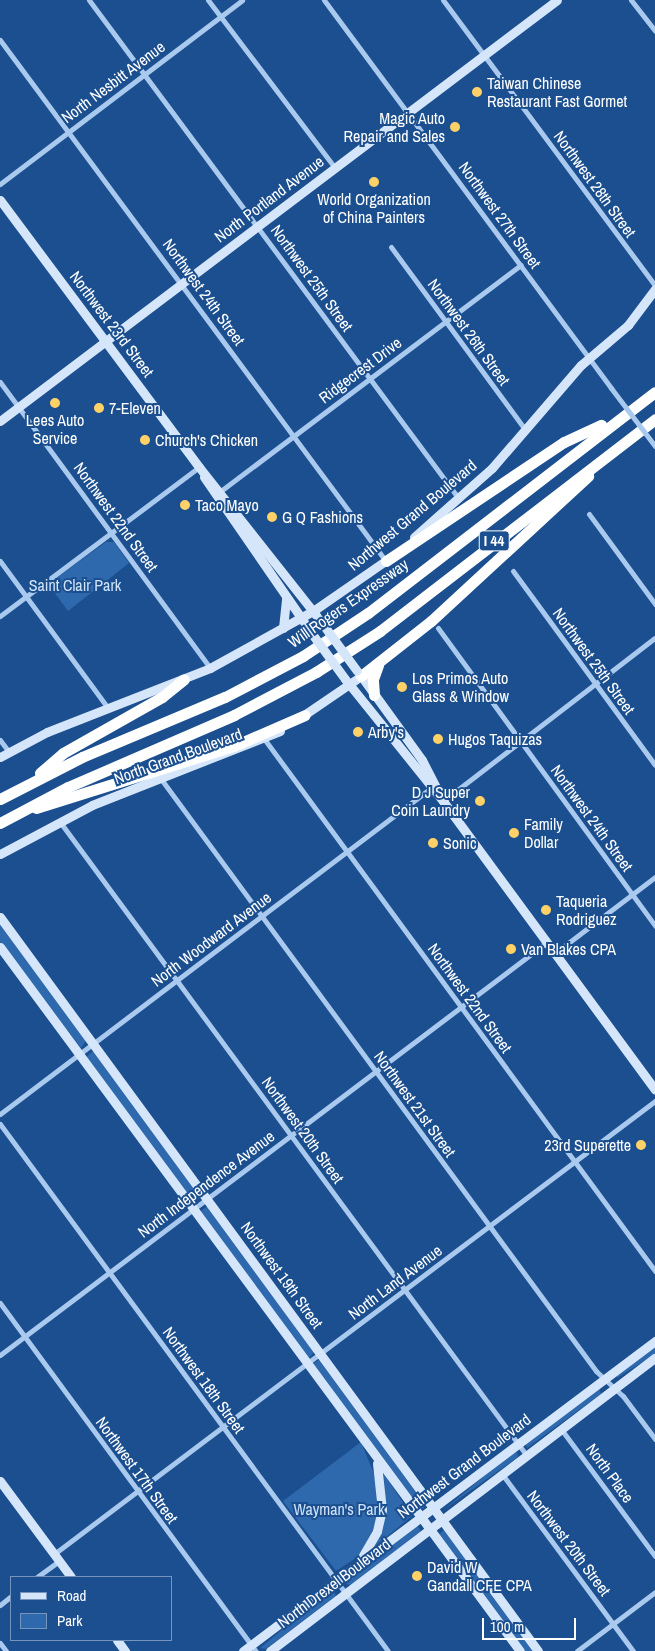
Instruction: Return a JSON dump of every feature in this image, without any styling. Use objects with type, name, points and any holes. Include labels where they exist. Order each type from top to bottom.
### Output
[{"type":"highway","name":"Will Rogers Expressway","points":[[0,799],[25,785],[225,696],[304,656],[376,607],[618,417],[655,392]]},
{"type":"highway","points":[[386,561],[564,442],[618,417]]},
{"type":"highway","name":"I 44","points":[[0,823],[96,773],[234,715],[316,672],[380,631],[655,419]]},
{"type":"highway","points":[[359,674],[379,664],[636,432]]},
{"type":"highway","points":[[374,695],[373,679],[379,664]]},
{"type":"highway","points":[[25,785],[63,753],[162,697],[184,679]]},
{"type":"highway","points":[[13,815],[234,746],[305,715]]},
{"type":"street","name":"Northwest 25th Street","points":[[89,0],[459,499]]},
{"type":"street","points":[[208,0],[335,168]]},
{"type":"street","name":"North Nesbitt Avenue","points":[[0,184],[242,0]]},
{"type":"street","name":"Northwest 27th Street","points":[[324,0],[409,112],[655,446]]},
{"type":"street","name":"Northwest 28th Street","points":[[443,0],[655,285]]},
{"type":"street","name":"North Portland Avenue","points":[[0,421],[557,0]]},
{"type":"street","points":[[631,0],[655,32]]},
{"type":"street","name":"Northwest 24th Street","points":[[0,40],[183,283],[386,561]]},
{"type":"street","name":"Northwest 23rd Street","points":[[0,200],[199,467],[301,619],[348,682],[434,786]]},
{"type":"street","name":"Northwest 26th Street","points":[[391,247],[526,432]]},
{"type":"street","name":"Ridgecrest Drive","points":[[217,493],[521,265]]},
{"type":"street","name":"Northwest Grand Boulevard","points":[[0,757],[108,708],[210,668],[282,628],[301,619],[316,615],[386,561],[459,499],[526,432],[589,358],[628,325],[655,289]]},
{"type":"street","name":"Northwest 22nd Street","points":[[0,382],[210,668]]},
{"type":"street","points":[[0,616],[199,467]]},
{"type":"street","name":"Northwest 23rd Street","points":[[217,493],[316,615],[374,695],[443,801],[655,1090]]},
{"type":"street","points":[[589,514],[655,604]]},
{"type":"street","points":[[0,561],[108,708]]},
{"type":"street","name":"Northwest 25th Street","points":[[513,571],[655,765]]},
{"type":"street","points":[[282,628],[286,598]]},
{"type":"street","name":"Northwest 24th Street","points":[[438,628],[655,926]]},
{"type":"street","points":[[443,801],[655,638]]},
{"type":"street","name":"North Grand Boulevard","points":[[0,854],[59,820],[265,740],[305,715],[359,674]]},
{"type":"street","points":[[0,740],[9,752]]},
{"type":"street","name":"Northwest 22nd Street","points":[[265,740],[655,1271]]},
{"type":"street","name":"Northwest 21st Street","points":[[161,779],[604,1379],[615,1388],[655,1439]]},
{"type":"street","name":"North Woodward Avenue","points":[[0,1114],[434,786]]},
{"type":"street","name":"Northwest 20th Street","points":[[59,820],[527,1456]]},
{"type":"street","points":[[555,953],[655,877]]},
{"type":"street","name":"Northwest 19th Street","points":[[0,918],[538,1651]]},
{"type":"street","name":"North Independence Avenue","points":[[0,1355],[547,942]]},
{"type":"street","name":"Northwest 19th Street","points":[[0,946],[420,1518],[520,1651]]},
{"type":"street","name":"North Land Avenue","points":[[38,1576],[57,1557],[307,1363],[655,1101]]},
{"type":"street","name":"Northwest 18th Street","points":[[0,1124],[388,1651]]},
{"type":"street","name":"Northwest 17th Street","points":[[0,1303],[254,1648]]},
{"type":"street","name":"Northwest Grand Boulevard","points":[[243,1651],[254,1648],[336,1580],[655,1341]]},
{"type":"street","name":"North Drexel Boulevard","points":[[270,1651],[655,1358]]},
{"type":"street","name":"North Place","points":[[562,1429],[655,1556]]},
{"type":"street","points":[[355,1566],[373,1540],[382,1510],[380,1475],[372,1452]]},
{"type":"street","name":"Northwest 20th Street","points":[[502,1474],[633,1651]]},
{"type":"street","points":[[0,1481],[70,1576]]},
{"type":"street","points":[[577,1651],[655,1592]]},
{"type":"street","points":[[0,1605],[10,1597]]},
{"type":"street","points":[[0,1643],[6,1651]]},
{"type":"green space","name":"Saint Clair Park","points":[[106,542],[114,542],[129,563],[68,611],[48,584]]},
{"type":"green space","points":[[0,923],[86,1041],[81,1048],[0,942]]},
{"type":"green space","points":[[93,1051],[201,1196],[194,1203],[85,1058]]},
{"type":"green space","points":[[208,1206],[315,1351],[309,1358],[199,1212]]},
{"type":"green space","points":[[655,1345],[655,1354],[617,1378],[617,1374]]},
{"type":"green space","points":[[319,1360],[425,1502],[424,1508],[418,1509],[313,1364]]},
{"type":"green space","points":[[599,1388],[601,1394],[527,1448],[526,1444]]},
{"type":"green space","name":"Wayman's Park","points":[[361,1442],[379,1486],[377,1522],[359,1556],[336,1571],[283,1501]]},
{"type":"green space","points":[[517,1452],[518,1457],[442,1511],[512,1453]]},
{"type":"green space","name":"Wayman's Park","points":[[384,1474],[412,1516],[374,1547],[385,1511]]},
{"type":"green space","points":[[417,1525],[421,1531],[351,1585],[345,1584],[344,1579]]},
{"type":"green space","points":[[444,1530],[534,1651],[524,1651],[438,1535]]},
{"type":"green space","points":[[333,1588],[336,1596],[266,1649],[260,1648]]},
{"type":"place","name":"Taiwan Chinese Restaurant Fast Gormet","points":[[477,92]]},
{"type":"place","name":"Magic Auto Repair and Sales","points":[[455,127]]},
{"type":"place","name":"World Organization of China Painters","points":[[374,182]]},
{"type":"place","name":"Lees Auto Service","points":[[55,403]]},
{"type":"place","name":"7-Eleven","points":[[99,408]]},
{"type":"place","name":"Church's Chicken","points":[[145,440]]},
{"type":"place","name":"Taco Mayo","points":[[185,505]]},
{"type":"place","name":"G Q Fashions","points":[[272,517]]},
{"type":"place","name":"Los Primos Auto Glass & Window","points":[[402,687]]},
{"type":"place","name":"Arby's","points":[[358,732]]},
{"type":"place","name":"Hugos Taquizas","points":[[438,739]]},
{"type":"place","name":"D J Super Coin Laundry","points":[[480,801]]},
{"type":"place","name":"Family Dollar","points":[[514,833]]},
{"type":"place","name":"Sonic","points":[[433,843]]},
{"type":"place","name":"Taqueria Rodriguez","points":[[546,910]]},
{"type":"place","name":"Van Blakes CPA","points":[[511,949]]},
{"type":"place","name":"23rd Superette","points":[[641,1145]]},
{"type":"place","name":"David W Gandall CFE CPA","points":[[417,1576]]}]
